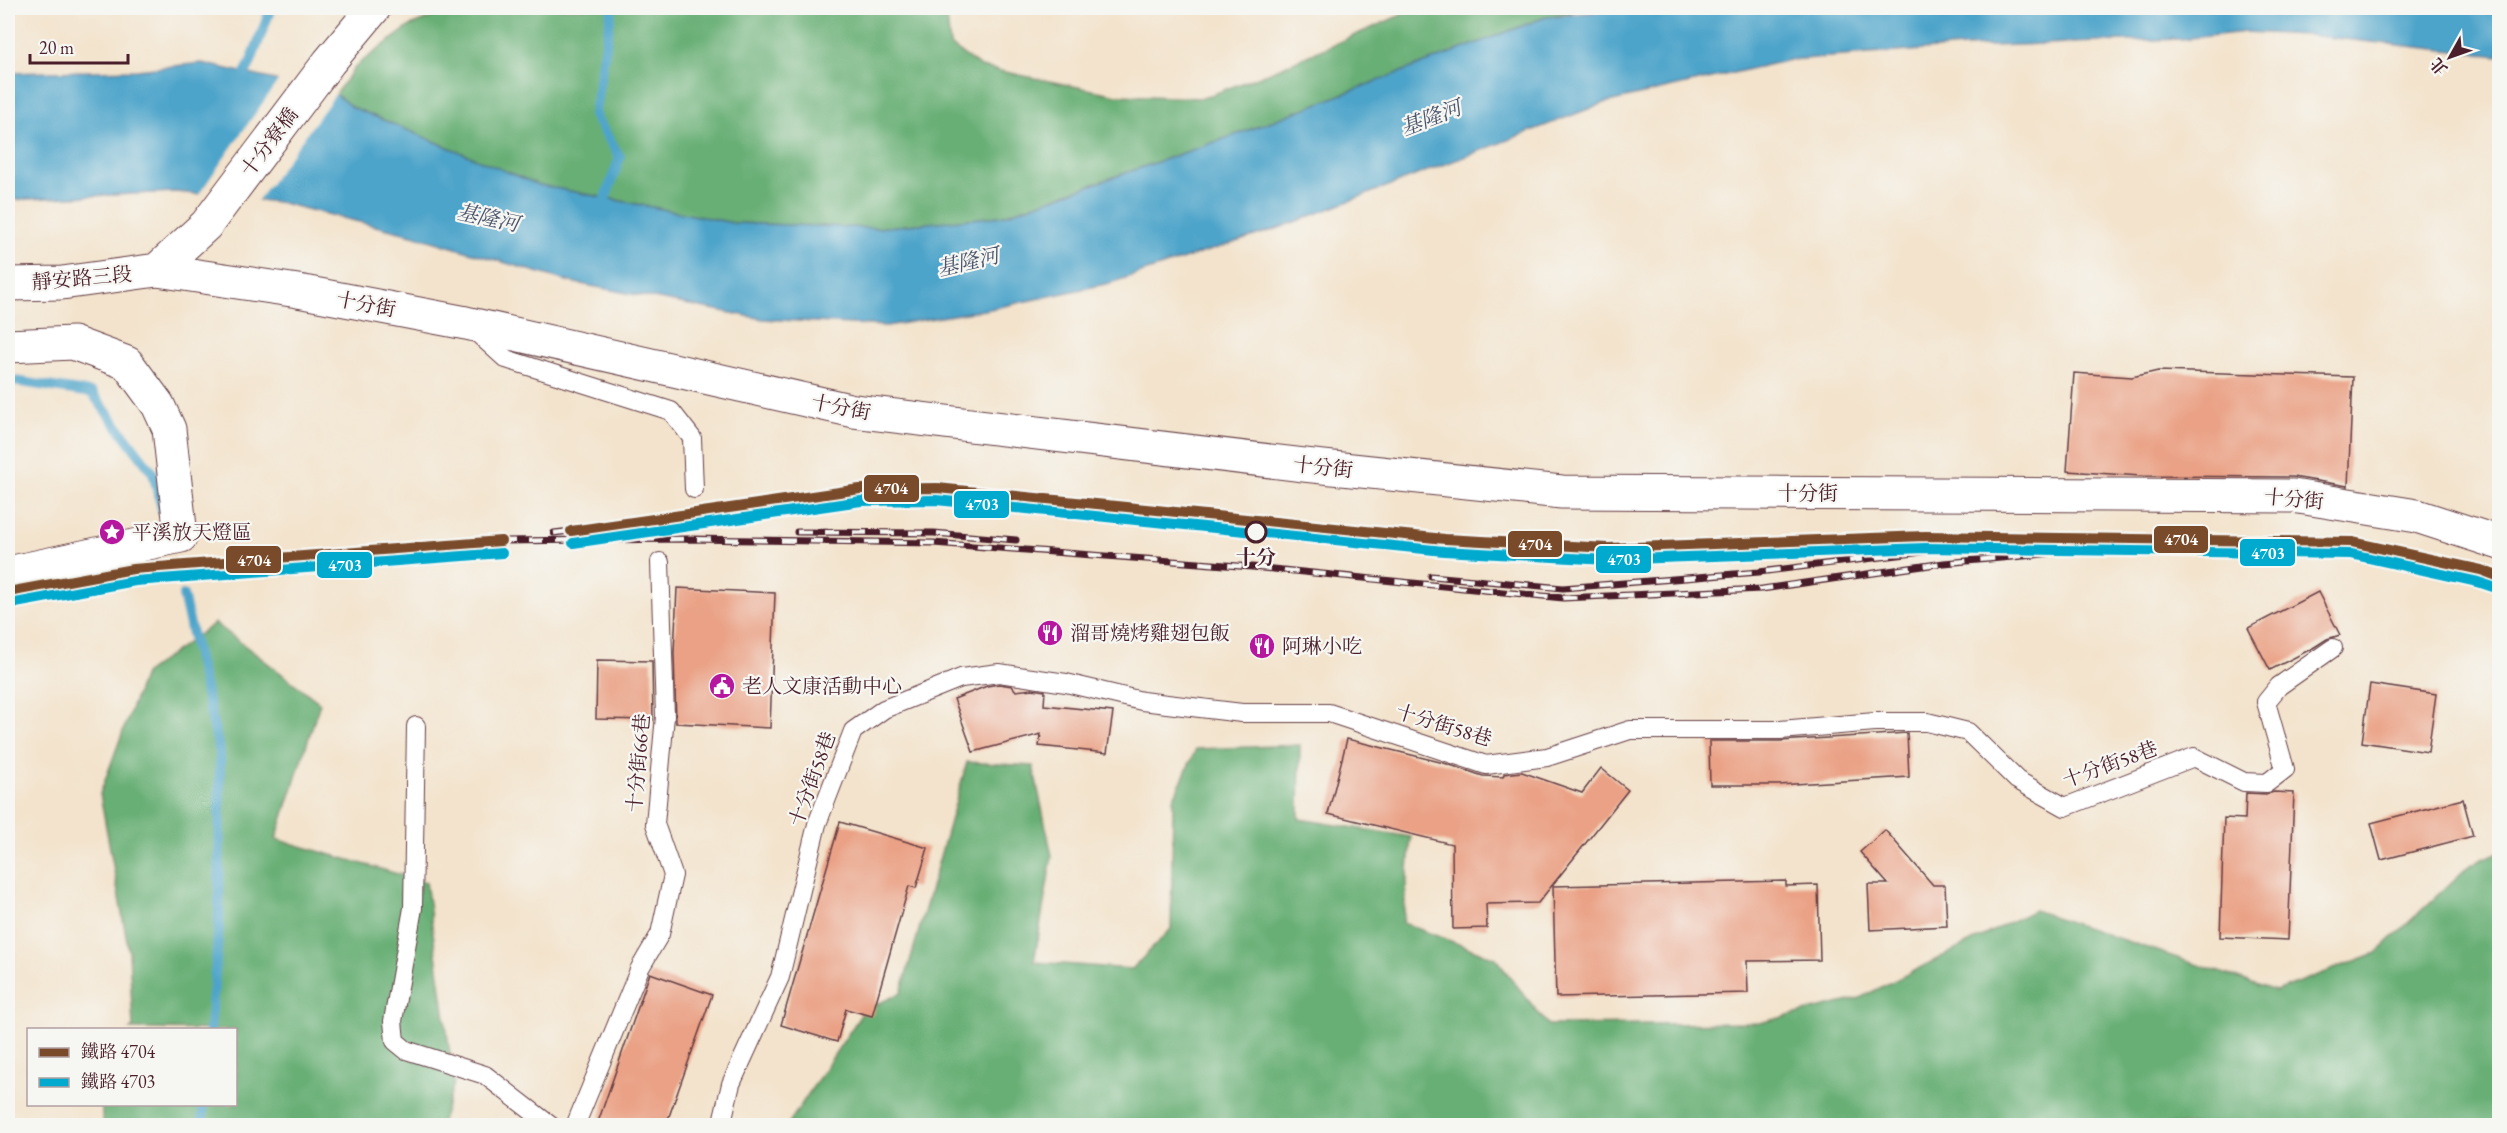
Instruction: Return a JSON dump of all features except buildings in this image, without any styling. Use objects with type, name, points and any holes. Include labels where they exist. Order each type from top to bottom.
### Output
[{"type":"street","name":"十分寮橋","points":[[157,270],[206,225],[329,62],[374,8]]},
{"type":"street","name":"靜安路三段","points":[[8,284],[62,283],[157,270]]},
{"type":"street","name":"十分街","points":[[157,270],[298,291],[466,323],[854,411],[1328,467],[1562,492],[2293,496],[2417,516],[2499,543]]},
{"type":"street","points":[[8,345],[73,343],[127,363],[158,405],[169,429],[181,536],[8,573]]},
{"type":"lane","points":[[466,323],[506,359],[671,411],[692,438],[694,489]]},
{"type":"lane","name":"十分街66巷","points":[[575,1125],[640,968],[660,934],[673,875],[655,824],[665,716],[660,562]]},
{"type":"lane","name":"十分街58巷","points":[[721,1125],[731,1084],[780,977],[817,824],[853,731],[884,709],[961,678],[999,672],[1066,682],[1142,701],[1242,713],[1329,713],[1486,765],[1547,757],[1629,730],[1780,730],[1875,722],[1927,722],[1968,732],[2017,780],[2065,807],[2194,757],[2244,782],[2267,783],[2285,769],[2266,702],[2279,686],[2333,648]]},
{"type":"lane","points":[[416,726],[413,908],[393,1021],[395,1041],[406,1050],[485,1075],[551,1125]]},
{"type":"green space","points":[[456,8],[946,8],[950,45],[981,67],[1117,95],[1203,98],[1268,73],[1417,8],[1589,8],[1546,17],[1238,134],[1001,216],[877,228],[733,223],[539,185],[352,107],[335,94],[357,65],[410,26]]},
{"type":"green space","points":[[215,623],[320,703],[276,839],[426,882],[454,1083],[441,1125],[104,1125],[101,1106],[237,1106],[237,1028],[132,1028],[129,952],[100,794],[144,674]]},
{"type":"green space","points":[[1300,745],[1299,819],[1411,837],[1403,923],[1495,958],[1548,1025],[1759,1023],[1858,999],[2034,910],[2276,991],[2376,953],[2470,865],[2499,852],[2499,1125],[787,1126],[864,1010],[901,993],[967,762],[1033,766],[1052,856],[1034,962],[1132,969],[1171,929],[1173,800],[1196,749]]},
{"type":"water","name":"基隆河","points":[[1633,8],[2443,8],[2500,14],[2499,56],[2307,35],[2245,32],[2181,39],[1963,47],[1789,60],[1604,103],[1279,228],[1110,283],[990,309],[886,326],[763,319],[570,282],[412,235],[278,202],[175,192],[8,200],[8,73],[137,70],[202,63],[335,94],[352,107],[539,185],[733,223],[877,228],[1002,216],[1238,134],[1546,17]]},
{"type":"pier","points":[[280,78],[337,92],[256,203],[197,197]]},
{"type":"waterway","points":[[239,84],[250,64],[271,8]]},
{"type":"waterway","points":[[601,211],[620,157],[594,115],[612,8]]},
{"type":"waterway","points":[[8,380],[92,393],[153,473],[163,512]]},
{"type":"waterway","points":[[183,595],[220,753],[219,926],[210,1028]]},
{"type":"waterway","points":[[202,1126],[204,1106]]},
{"type":"railway","points":[[554,533],[626,531]]},
{"type":"railway","points":[[797,532],[934,533],[1016,540]]},
{"type":"railway","points":[[1431,576],[1563,588],[1759,572],[2038,538]]},
{"type":"railway","points":[[501,541],[688,539],[933,543],[1252,567],[1563,598],[1762,589],[1944,563],[2203,540]]},
{"type":"rail line","name":"4704","points":[[571,531],[860,489],[937,488],[1445,539],[1608,548],[1925,536],[2352,542],[2481,570],[2500,577]]},
{"type":"rail line","name":"4703","points":[[573,543],[861,501],[936,500],[1444,551],[1607,560],[1925,548],[2351,554],[2496,588]]},
{"type":"rail line","name":"4704","points":[[8,592],[133,569],[501,541]]},
{"type":"rail line","name":"4703","points":[[10,604],[135,581],[502,553]]},
{"type":"place","name":"平溪放天燈區","points":[[112,532]]},
{"type":"place","name":"十分","points":[[1256,532]]},
{"type":"place","name":"溜哥燒烤雞翅包飯","points":[[1050,633]]},
{"type":"place","name":"阿琳小吃","points":[[1262,646]]},
{"type":"place","name":"老人文康活動中心","points":[[722,686]]}]
